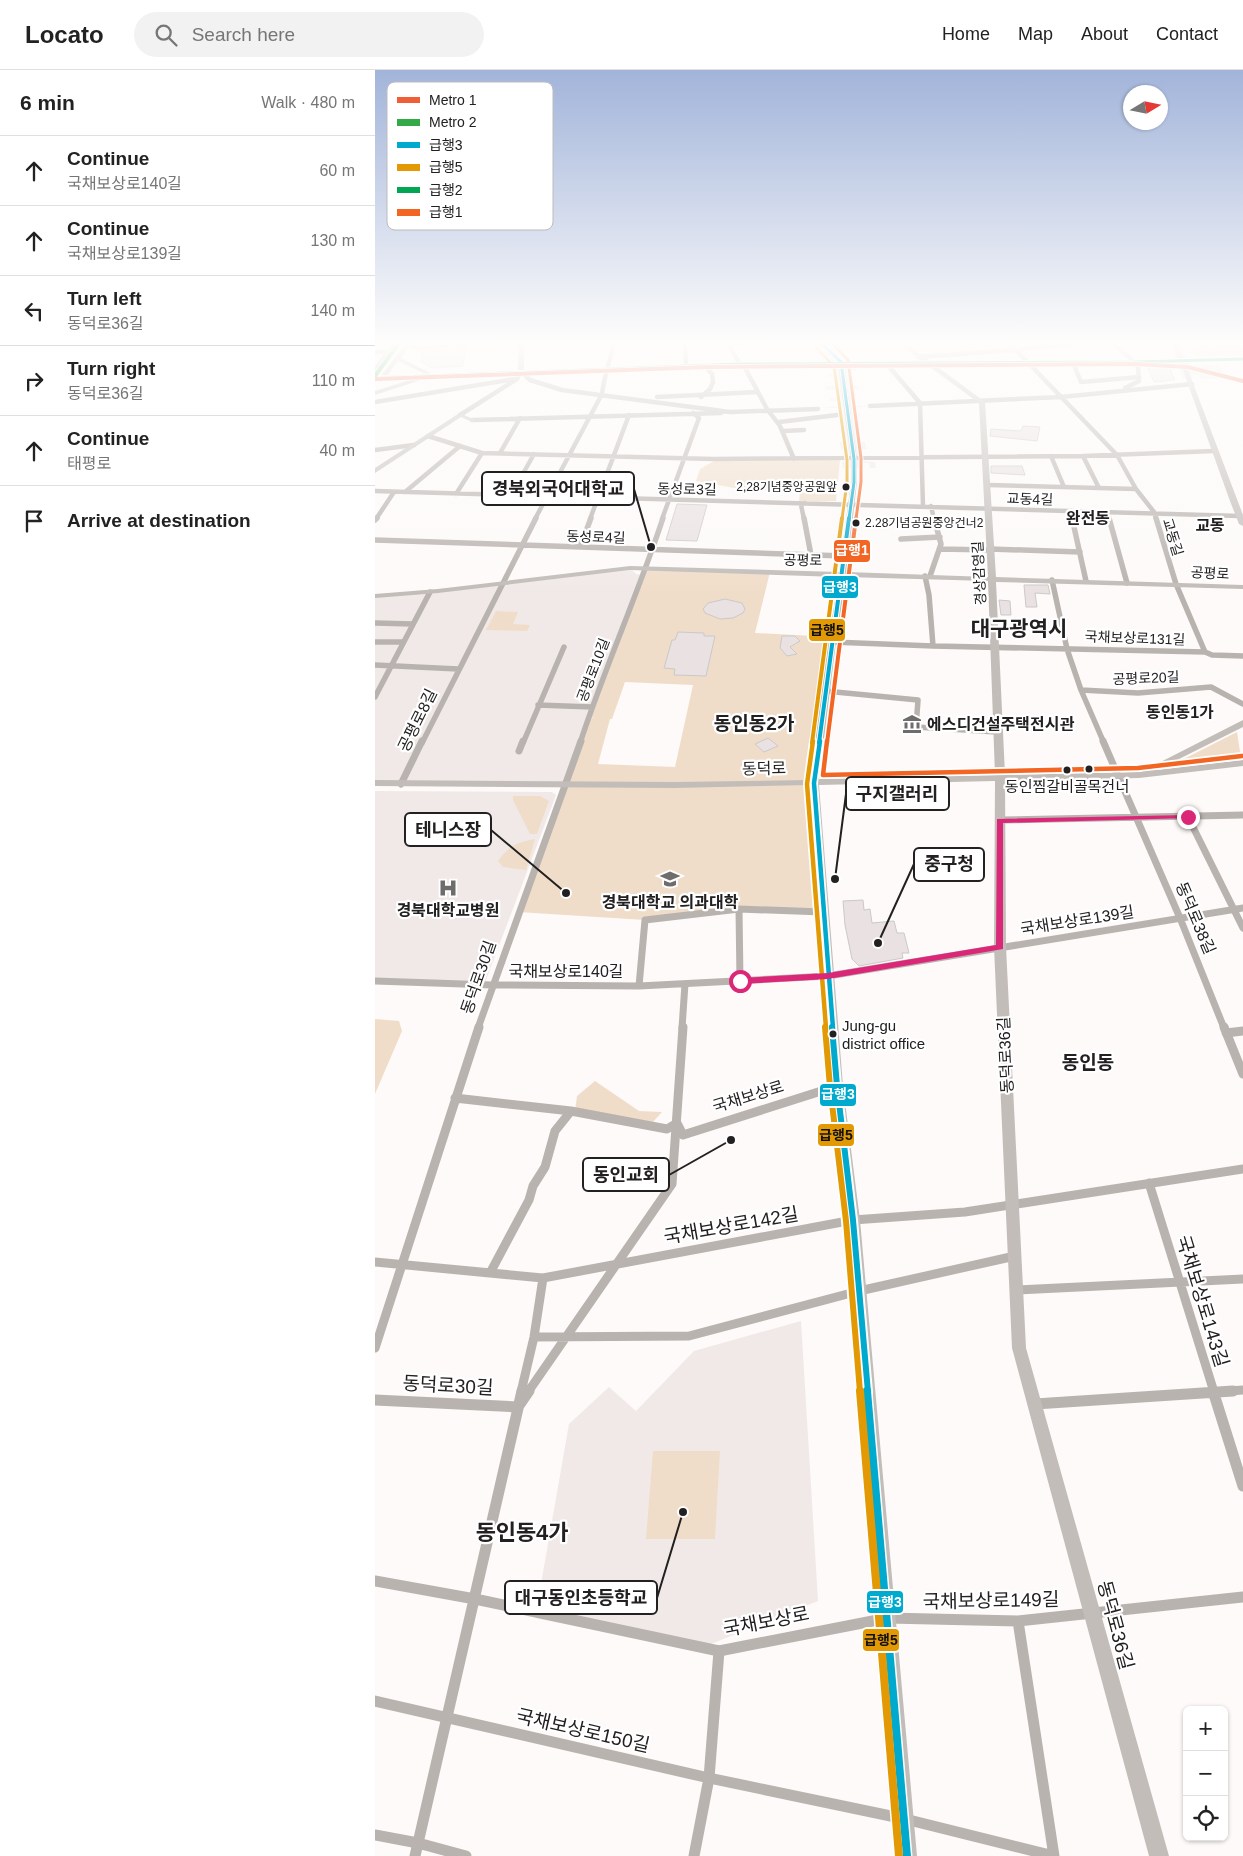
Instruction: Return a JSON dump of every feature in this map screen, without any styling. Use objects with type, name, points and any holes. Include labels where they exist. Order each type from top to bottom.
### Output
[{"type":"main road","points":[[376,469],[444,426]]},
{"type":"main road","points":[[850,426],[854,459],[851,504],[814,783],[837,1086],[853,1220],[907,1856]]},
{"type":"main road","name":"경상감영길","points":[[983,426],[996,646],[997,732],[1000,777]]},
{"type":"main road","points":[[1206,426],[1243,524]]},
{"type":"main road","name":"공평로","points":[[375,596],[430,592],[630,568],[1243,587]]},
{"type":"main road","points":[[1139,775],[1243,723]]},
{"type":"main road","name":"동덕로","points":[[375,783],[675,785],[814,783],[1000,777],[1119,776],[1243,764]]},
{"type":"main road","name":"동덕로36길","points":[[1000,777],[1000,947],[1019,1348],[1159,1856]]},
{"type":"street","points":[[500,453],[515,426]]},
{"type":"street","name":"공평로8길","points":[[401,784],[458,669],[584,426]]},
{"type":"street","points":[[580,547],[625,426]]},
{"type":"street","name":"공평로10길","points":[[567,783],[592,707],[653,550],[696,426]]},
{"type":"street","points":[[781,426],[794,459]]},
{"type":"street","points":[[921,426],[923,506]]},
{"type":"street","name":"교동길","points":[[1089,426],[1117,455],[1136,488],[1154,512],[1176,584]]},
{"type":"street","points":[[783,431],[804,430]]},
{"type":"street","points":[[428,436],[481,453],[684,458],[854,459],[1083,456],[1214,451]]},
{"type":"street","points":[[375,450],[414,445]]},
{"type":"street","points":[[405,492],[460,446]]},
{"type":"street","points":[[456,494],[481,453]]},
{"type":"street","points":[[511,495],[534,454]]},
{"type":"street","points":[[1051,456],[1064,487]]},
{"type":"street","points":[[1083,456],[1099,488]]},
{"type":"street","points":[[987,484],[1136,488]]},
{"type":"street","name":"동성로3길","points":[[375,491],[923,506]]},
{"type":"street","points":[[375,520],[394,492]]},
{"type":"street","points":[[805,503],[801,505],[811,555]]},
{"type":"street","name":"교동4길","points":[[923,506],[1241,515]]},
{"type":"street","points":[[931,506],[941,544],[927,576],[933,646]]},
{"type":"street","name":"교동4길","points":[[1071,511],[1085,581]]},
{"type":"street","points":[[1107,512],[1127,583]]},
{"type":"street","points":[[901,539],[939,537]]},
{"type":"street","name":"동성로4길","points":[[375,540],[845,556]]},
{"type":"street","points":[[940,549],[1080,552]]},
{"type":"street","points":[[1052,580],[1067,649],[1081,690],[1119,776]]},
{"type":"street","name":"공평로","points":[[1176,584],[1205,652]]},
{"type":"street","points":[[375,697],[377,687],[391,665],[430,592]]},
{"type":"street","points":[[375,623],[412,624]]},
{"type":"street","points":[[375,642],[402,642]]},
{"type":"street","name":"국채보상로131길","points":[[832,642],[1205,652],[1212,655],[1243,656]]},
{"type":"street","points":[[519,751],[564,647]]},
{"type":"street","name":"공평로8길","points":[[375,665],[458,669]]},
{"type":"street","name":"공평로20길","points":[[1081,690],[1138,694],[1211,687],[1243,704]]},
{"type":"street","points":[[825,691],[918,700],[916,727],[997,732]]},
{"type":"street","points":[[538,705],[592,707]]},
{"type":"street","name":"동덕로38길","points":[[1119,776],[1180,918],[1243,1074]]},
{"type":"street","name":"동덕로30길","points":[[375,1348],[492,985],[567,783]]},
{"type":"street","points":[[1000,820],[1243,815]]},
{"type":"street","points":[[1188,817],[1243,928]]},
{"type":"street","name":"국채보상로139길","points":[[828,976],[1243,908]]},
{"type":"street","points":[[740,981],[739,909],[823,912]]},
{"type":"street","name":"국채보상로140길","points":[[639,986],[645,920],[739,909]]},
{"type":"street","name":"국채보상로140길","points":[[375,980],[492,985],[639,986],[828,976]]},
{"type":"street","points":[[455,1098],[571,1111],[667,1129],[677,1123],[685,984]]},
{"type":"street","points":[[1226,1033],[1243,1031]]},
{"type":"street","name":"국채보상로","points":[[677,1123],[683,1135],[837,1086]]},
{"type":"street","points":[[490,1273],[529,1200],[533,1186],[545,1167],[555,1131],[571,1111]]},
{"type":"street","name":"국채보상로142길","points":[[518,1407],[672,1184],[677,1123]]},
{"type":"street","points":[[853,1220],[965,1212],[1243,1168]]},
{"type":"street","name":"국채보상로143길","points":[[1149,1183],[1178,1282],[1243,1486]]},
{"type":"street","name":"국채보상로142길","points":[[375,1262],[543,1278],[853,1220]]},
{"type":"street","points":[[534,1337],[689,1336],[859,1291],[1015,1256]]},
{"type":"street","name":"국채보상로142길","points":[[475,1599],[534,1337],[543,1278]]},
{"type":"street","points":[[1017,1290],[1243,1279]]},
{"type":"street","points":[[1035,1404],[1243,1390]]},
{"type":"street","name":"동덕로30길","points":[[375,1400],[518,1407]]},
{"type":"street","points":[[375,1581],[475,1599],[417,1850]]},
{"type":"street","name":"국채보상로149길","points":[[888,1618],[1018,1621],[1243,1596]]},
{"type":"street","name":"국채보상로","points":[[475,1599],[719,1650],[888,1618]]},
{"type":"street","points":[[1018,1621],[1054,1856]]},
{"type":"street","points":[[694,1856],[709,1778],[719,1650]]},
{"type":"street","name":"국채보상로150길","points":[[375,1701],[709,1778],[905,1819],[1054,1856]]},
{"type":"street","points":[[375,1835],[417,1850],[466,1856]]},
{"type":"shaded area","points":[[843,426],[856,426],[859,446],[861,446],[861,442],[865,442],[866,449],[860,449],[862,461],[875,462],[876,468],[870,468],[869,463],[862,463],[863,468],[849,468],[848,464],[846,464],[846,468],[843,468],[842,462],[848,462],[846,449],[841,449],[840,442],[844,442],[846,447]]},
{"type":"shaded area","points":[[716,460],[840,460],[836,501],[799,501],[800,491],[745,490],[696,481],[700,469]]},
{"type":"shaded area","points":[[646,568],[770,572],[755,633],[833,637],[814,783],[823,912],[739,909],[645,920],[518,912],[588,718],[595,718],[588,717]],"holes":[[[625,682],[693,685],[675,767],[598,764],[610,719],[612,719]]]},
{"type":"shaded area","points":[[632,570],[636,574],[644,575],[567,783],[375,783],[375,595]]},
{"type":"shaded area","points":[[496,611],[518,612],[513,624],[530,625],[527,631],[486,630]]},
{"type":"shaded area","points":[[1237,732],[1241,758],[1176,763]]},
{"type":"shaded area","name":"경북대학교병원","points":[[375,791],[552,792],[556,795],[483,988],[375,982]]},
{"type":"shaded area","points":[[513,796],[540,796],[549,801],[537,834],[530,834],[513,800]]},
{"type":"shaded area","points":[[535,839],[526,870],[503,867],[498,861],[514,846]]},
{"type":"shaded area","points":[[375,1019],[399,1021],[402,1031],[375,1094]]},
{"type":"shaded area","points":[[595,1081],[639,1111],[662,1112],[653,1122],[575,1111],[577,1096]]},
{"type":"shaded area","points":[[801,1321],[818,1601],[696,1650],[535,1618],[569,1424],[609,1387],[636,1411],[694,1351]]},
{"type":"shaded area","points":[[653,1451],[720,1451],[715,1539],[646,1539]]},
{"type":"building","points":[[1023,426],[1040,427],[1037,441],[990,436],[991,429],[1021,431]]},
{"type":"building","points":[[991,466],[1022,466],[1025,475],[991,473]]},
{"type":"building","points":[[677,504],[707,505],[697,541],[666,540]]},
{"type":"building","points":[[1024,585],[1048,585],[1050,594],[1035,593],[1037,607],[1026,607]]},
{"type":"building","points":[[725,599],[742,603],[745,609],[743,613],[733,618],[720,619],[705,613],[703,609],[708,603]]},
{"type":"building","points":[[999,600],[1010,601],[1011,615],[1001,615]]},
{"type":"building","points":[[678,632],[704,633],[704,636],[715,636],[706,676],[674,675],[675,669],[664,668],[672,640],[675,640]]},
{"type":"building","points":[[782,636],[795,636],[800,641],[790,647],[797,654],[787,656],[780,648]]},
{"type":"building","points":[[768,738],[778,746],[764,752],[755,744]]},
{"type":"building","points":[[863,900],[864,910],[870,909],[872,923],[894,921],[897,933],[904,933],[909,953],[902,953],[903,958],[859,966],[852,959],[845,925],[843,901]]},
{"type":"transit line","name":"급행5","points":[[842,426],[847,460],[847,482],[807,784],[830,1087],[846,1221],[899,1856]]},
{"type":"transit line","name":"급행3","points":[[850,426],[854,459],[854,482],[814,783],[837,1086],[853,1220],[907,1856]]},
{"type":"transit line","name":"급행1","points":[[857,426],[861,458],[861,482],[823,775],[1138,768],[1242,756]]},
{"type":"place","name":"2,28기념중앙공원앞","points":[[846,487]]},
{"type":"place","name":"2.28기념공원중앙건너2","points":[[856,523]]},
{"type":"place","name":"경북외국어대학교","points":[[651,547]]},
{"type":"place","name":"에스디건설주택전시관","points":[[912,724]]},
{"type":"place","name":"동인찜갈비골목건너","points":[[1067,770]]},
{"type":"place","name":"경북대학교 의과대학","points":[[670,879]]},
{"type":"place","name":"구지갤러리","points":[[835,879]]},
{"type":"place","name":"경북대학교병원","points":[[448,888]]},
{"type":"place","name":"테니스장","points":[[566,893]]},
{"type":"place","name":"중구청","points":[[878,943]]},
{"type":"place","name":"Jung-gu district office","points":[[833,1034]]},
{"type":"place","name":"동인교회","points":[[731,1140]]},
{"type":"place","name":"대구동인초등학교","points":[[683,1512]]},
{"type":"district","name":"완전동","points":[[1088,518]]},
{"type":"district","name":"교동","points":[[1210,525]]},
{"type":"district","name":"대구광역시","points":[[1019,629]]},
{"type":"district","name":"동인동1가","points":[[1180,712]]},
{"type":"district","name":"동인동2가","points":[[754,723]]},
{"type":"district","name":"동인동","points":[[1088,1062]]},
{"type":"district","name":"동인동4가","points":[[522,1532]]},
{"type":"route","points":[[740,981],[828,976],[1000,947],[1000,820],[1188,817]]}]
